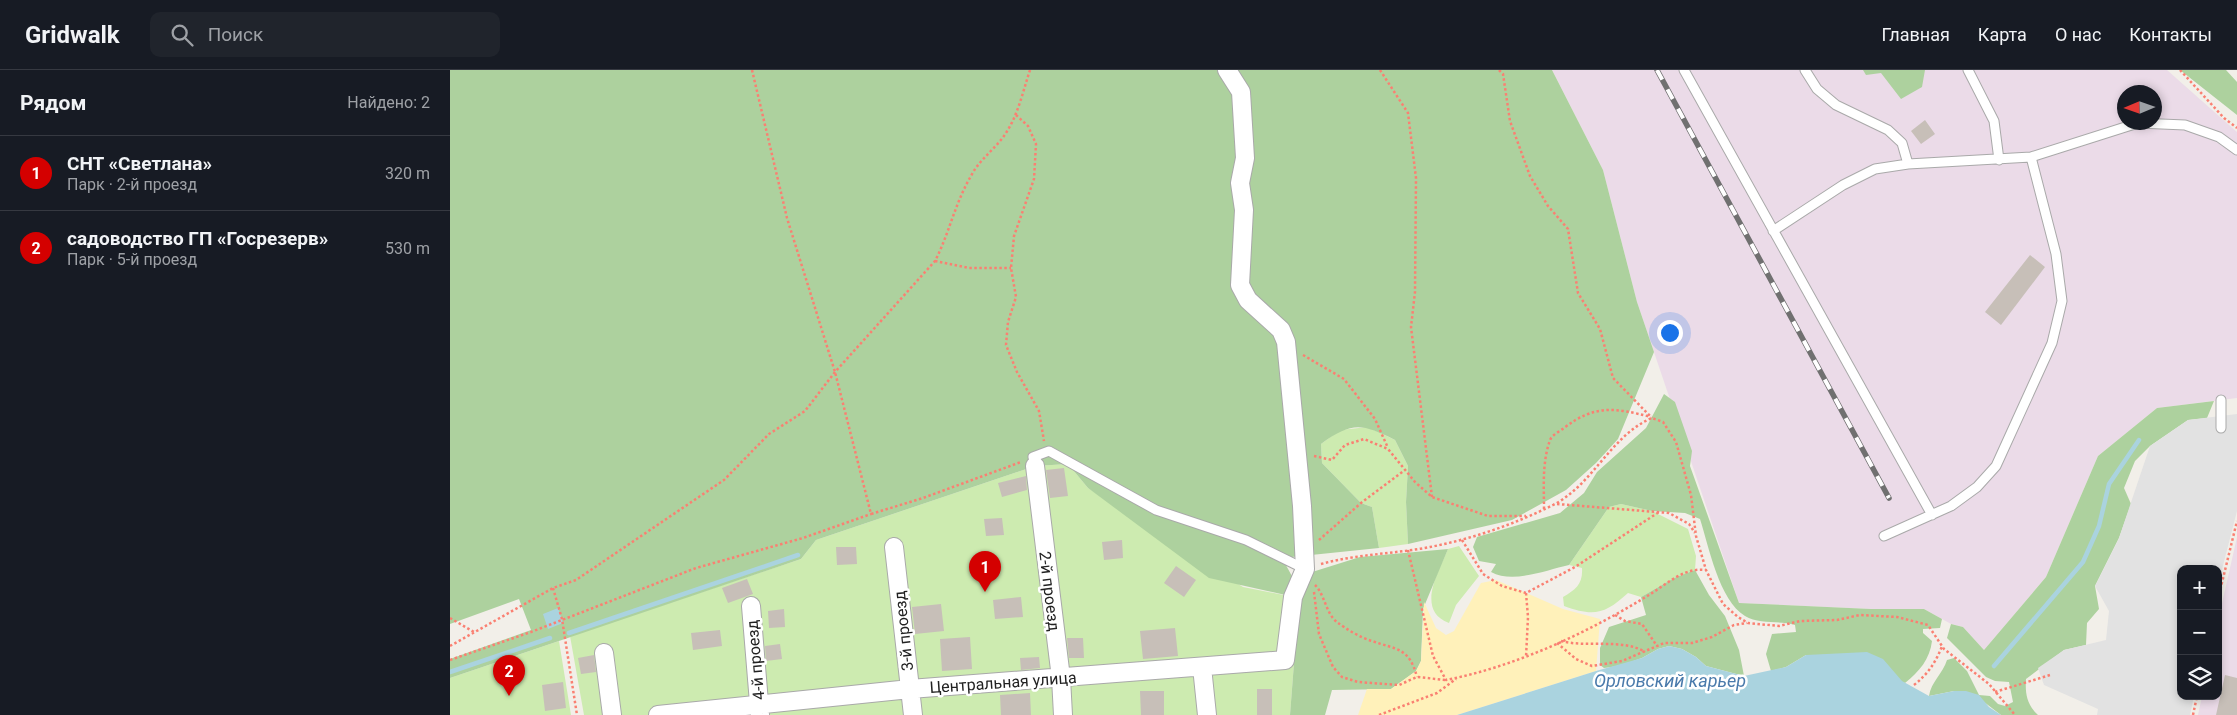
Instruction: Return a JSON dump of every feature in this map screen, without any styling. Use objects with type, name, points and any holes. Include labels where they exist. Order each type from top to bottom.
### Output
[{"type":"street","points":[[1227,70],[1241,92],[1245,158],[1240,184],[1244,210],[1240,285],[1248,300],[1281,330],[1286,342],[1302,506],[1304,561]]},
{"type":"street","name":"2-й проезд","points":[[1034,462],[1061,678],[1062,715]]},
{"type":"street","name":"3-й проезд","points":[[894,547],[912,715]]},
{"type":"street","name":"Центральная улица","points":[[658,715],[760,709],[910,689],[1285,660],[1293,597],[1304,561]]},
{"type":"street","name":"4-й проезд","points":[[751,606],[760,709]]},
{"type":"street","points":[[604,653],[612,715]]},
{"type":"street","points":[[1202,667],[1207,715]]},
{"type":"lane","points":[[1684,70],[1772,231],[1932,515]]},
{"type":"lane","points":[[1805,70],[1817,89],[1836,105],[1888,130],[1902,143],[1908,164]]},
{"type":"lane","points":[[1968,70],[1994,121],[1999,160]]},
{"type":"lane","points":[[1772,231],[1851,181],[1875,169],[1908,164],[2031,157],[2138,123],[2185,125],[2219,138],[2237,150]]},
{"type":"lane","points":[[1884,536],[1951,506],[1977,488],[1996,466],[2052,343],[2062,301],[2056,254],[2031,157]]},
{"type":"lane","points":[[2221,400],[2221,428]]},
{"type":"lane","points":[[1034,462],[1049,451],[1156,510],[1304,561]]},
{"type":"path","points":[[752,70],[787,218],[836,372],[871,514]]},
{"type":"path","points":[[450,646],[552,588],[576,580],[724,480],[770,434],[805,411],[836,372],[934,261],[945,242],[962,192],[971,175],[982,159],[1001,140],[1016,115],[1030,70]]},
{"type":"path","points":[[1380,70],[1408,113],[1416,178],[1416,292],[1411,326],[1432,497]]},
{"type":"path","points":[[1499,70],[1503,74],[1510,121],[1530,176],[1548,206],[1568,229],[1578,293],[1600,329],[1614,378],[1652,418]]},
{"type":"path","points":[[2180,70],[2224,118],[2237,128]]},
{"type":"path","points":[[1016,115],[1028,126],[1036,144],[1034,179],[1014,236],[1011,268],[1016,298],[1008,322],[1006,345],[1017,372],[1039,411],[1042,436],[1049,451]]},
{"type":"path","points":[[934,261],[969,268],[1011,268]]},
{"type":"path","points":[[1286,342],[1344,380],[1375,419],[1388,449],[1405,470],[1432,497],[1488,516],[1528,516]]},
{"type":"path","points":[[1544,509],[1544,467],[1551,438],[1576,418],[1594,410],[1621,410],[1663,422],[1676,442],[1691,495],[1696,536],[1706,570],[1723,604],[1748,623]]},
{"type":"path","points":[[1304,561],[1387,553],[1462,540],[1528,516],[1555,504],[1581,484],[1640,423],[1652,418]]},
{"type":"path","points":[[1312,456],[1332,460],[1345,445],[1364,439],[1388,449]]},
{"type":"path","points":[[450,660],[531,632],[696,568],[803,538],[871,514],[1034,462]]},
{"type":"path","points":[[1304,561],[1361,503],[1405,470]]},
{"type":"path","points":[[1555,504],[1659,512],[1681,518],[1689,524],[1696,536]]},
{"type":"path","points":[[1462,540],[1483,574],[1502,586],[1526,593],[1575,567],[1659,512]]},
{"type":"path","points":[[2222,583],[2237,521]]},
{"type":"path","points":[[1408,550],[1432,656],[1446,680]]},
{"type":"path","points":[[1417,677],[1410,659],[1403,651],[1369,640],[1337,622],[1332,617],[1321,591],[1314,583],[1315,612],[1319,634],[1333,667],[1342,677],[1358,682],[1399,685],[1417,677],[1446,680],[1457,678],[1526,657],[1615,615],[1674,578],[1694,569],[1706,570]]},
{"type":"path","points":[[552,588],[562,619],[577,715]]},
{"type":"path","points":[[1526,593],[1528,617],[1526,657]]},
{"type":"path","points":[[1615,615],[1625,621],[1642,624],[1657,646]]},
{"type":"path","points":[[1557,643],[1576,659],[1592,666],[1622,660],[1664,643],[1692,643],[1712,638],[1734,625],[1748,623],[1779,626],[1800,622],[1837,620],[1860,615],[1897,617],[1928,625],[1942,646],[1989,684],[2016,715]]},
{"type":"path","points":[[450,618],[474,632]]},
{"type":"path","points":[[1560,641],[1576,645],[1615,644],[1633,647],[1645,652]]},
{"type":"path","points":[[1914,685],[1930,670],[1942,646]]},
{"type":"path","points":[[1995,692],[2050,675]]},
{"type":"path","points":[[1379,715],[1438,693],[1457,678]]},
{"type":"path","points":[[2193,715],[2196,700]]},
{"type":"shaded area","points":[[1552,70],[2167,70],[2237,132],[2237,398],[2157,408],[2098,456],[2046,577],[1984,650],[1963,627],[1951,624],[1924,609],[1871,609],[1739,603],[1637,302],[1603,170]]},
{"type":"shaded area","points":[[2237,414],[2237,511],[2222,569],[2222,565],[2177,565],[2177,700],[2193,700],[2190,715],[2097,715],[2098,709],[2044,685],[2038,668],[2064,650],[2106,640],[2109,611],[2095,586],[2119,538],[2150,446],[2188,420]]},
{"type":"shaded area","points":[[2237,537],[2237,715],[2198,715],[2201,700],[2222,700],[2222,603]]},
{"type":"green space","points":[[450,70],[1552,70],[1603,170],[1637,302],[1654,352],[1618,439],[1596,463],[1566,490],[1512,520],[1408,544],[1406,502],[1408,466],[1395,440],[1366,428],[1358,427],[1341,431],[1321,444],[1322,463],[1361,503],[1372,507],[1379,548],[1282,558],[1293,578],[1360,557],[1448,549],[1423,609],[1421,661],[1416,671],[1391,689],[1332,690],[1325,715],[1290,715],[1299,598],[1209,578],[1088,488],[1068,464],[1035,466],[816,540],[801,559],[450,678],[450,659],[531,630],[519,599],[450,624]]},
{"type":"green space","points":[[1863,70],[1925,70],[1922,87],[1901,99],[1881,73],[1866,75]]},
{"type":"green space","points":[[2180,70],[2226,70],[2237,82],[2237,115]]},
{"type":"green space","points":[[1664,394],[1675,402],[1692,451],[1690,466],[1739,603],[1871,609],[1924,609],[1942,619],[1940,628],[1923,629],[1923,633],[1932,641],[1931,648],[1923,665],[1910,679],[1905,683],[1806,655],[1786,667],[1771,671],[1766,654],[1772,634],[1796,632],[1795,625],[1751,619],[1736,608],[1728,598],[1716,572],[1700,519],[1685,513],[1652,511],[1621,504],[1609,507],[1569,565],[1540,573],[1509,577],[1491,572],[1496,564],[1479,561],[1473,547],[1477,537],[1560,513],[1584,493],[1597,472],[1646,428]]},
{"type":"green space","points":[[2214,401],[2207,418],[2188,420],[2150,446],[2135,461],[2124,488],[2131,504],[2119,538],[2095,586],[2099,609],[2087,623],[2086,645],[2064,650],[2026,679],[2028,699],[2031,707],[2038,715],[2001,715],[1984,702],[1954,691],[1929,696],[1932,686],[1947,660],[1954,658],[1967,671],[1979,695],[1990,696],[1998,704],[2005,706],[2013,702],[2009,682],[1995,681],[1986,677],[1947,638],[1951,624],[1963,627],[1984,650],[2046,577],[2098,456],[2157,408]]},
{"type":"green space","points":[[1368,427],[1395,440],[1408,466],[1406,502],[1408,544],[1379,548],[1372,507],[1361,503],[1322,463],[1321,444],[1340,430]]},
{"type":"green space","points":[[1068,464],[1088,488],[1243,587],[1299,598],[1290,715],[584,715],[570,636],[801,559],[816,540],[1035,466]]},
{"type":"green space","points":[[1621,504],[1652,511],[1688,529],[1696,556],[1695,570],[1674,578],[1641,597],[1628,593],[1613,605],[1599,612],[1583,612],[1564,606],[1563,597],[1578,586],[1582,574],[1582,568],[1569,565],[1609,507]]},
{"type":"green space","points":[[1459,546],[1479,576],[1456,605],[1449,623],[1439,617],[1433,609],[1431,600],[1432,589],[1448,549]]},
{"type":"green space","points":[[1695,570],[1709,595],[1725,616],[1739,650],[1744,676],[1706,666],[1696,657],[1682,649],[1669,646],[1619,666],[1604,668],[1600,665],[1600,648],[1609,627],[1646,615],[1641,597],[1674,578]]},
{"type":"green space","points":[[559,641],[571,715],[450,715],[450,678]]},
{"type":"sand","points":[[1496,580],[1563,609],[1600,619],[1596,671],[1457,715],[1358,715],[1367,689],[1391,689],[1416,671],[1421,661],[1424,602],[1436,628],[1446,635],[1454,631],[1481,583]]},
{"type":"water","points":[[558,608],[563,623],[548,629],[543,614]]},
{"type":"water","name":"Орловский карьер","points":[[1669,646],[1682,649],[1696,657],[1706,666],[1744,676],[1786,667],[1806,655],[1867,652],[1883,659],[1902,681],[1929,696],[1954,691],[1966,691],[1979,695],[1989,707],[2001,715],[1457,715],[1642,658],[1658,649]]},
{"type":"building","points":[[1925,120],[1935,134],[1921,144],[1911,131]]},
{"type":"building","points":[[2030,255],[2045,267],[2001,325],[1985,312]]},
{"type":"building","points":[[1064,468],[1068,496],[1050,498],[1046,470]]},
{"type":"building","points":[[1026,476],[1027,490],[1002,497],[998,483]]},
{"type":"building","points":[[1002,518],[1004,535],[986,536],[984,519]]},
{"type":"building","points":[[1122,540],[1123,558],[1104,560],[1102,542]]},
{"type":"building","points":[[836,547],[856,547],[857,564],[837,565]]},
{"type":"building","points":[[1176,566],[1196,580],[1184,597],[1164,583]]},
{"type":"building","points":[[747,579],[753,594],[728,603],[722,588]]},
{"type":"building","points":[[1021,597],[1023,617],[995,619],[993,600]]},
{"type":"building","points":[[941,604],[944,631],[915,634],[912,607]]},
{"type":"building","points":[[784,609],[785,627],[769,628],[768,611]]},
{"type":"building","points":[[1175,628],[1178,656],[1143,659],[1140,631]]},
{"type":"building","points":[[720,630],[722,646],[693,650],[691,633]]},
{"type":"building","points":[[970,637],[972,669],[942,671],[940,639]]},
{"type":"building","points":[[1067,638],[1083,638],[1084,658],[1069,658]]},
{"type":"building","points":[[780,644],[782,659],[766,661],[765,646]]},
{"type":"building","points":[[594,655],[596,672],[581,674],[578,658]]},
{"type":"building","points":[[1039,657],[1040,668],[1021,670],[1020,658]]},
{"type":"building","points":[[2225,675],[2237,678],[2237,715],[2216,715],[2219,700],[2222,700]]},
{"type":"building","points":[[563,682],[566,708],[545,711],[542,685]]},
{"type":"building","points":[[1257,689],[1272,689],[1272,715],[1257,715]]},
{"type":"building","points":[[1140,691],[1164,691],[1164,715],[1141,715]]},
{"type":"building","points":[[1030,693],[1031,715],[1001,715],[1000,695]]},
{"type":"waterway","points":[[1994,666],[2083,562],[2099,526],[2109,484],[2139,440]]},
{"type":"waterway","points":[[569,633],[798,555]]},
{"type":"waterway","points":[[450,672],[550,638]]},
{"type":"railway","points":[[1657,70],[1889,498]]},
{"type":"place","name":"СНТ «Светлана»","points":[[985,592]]},
{"type":"place","name":"садоводство ГП «Госрезерв»","points":[[509,696]]}]
